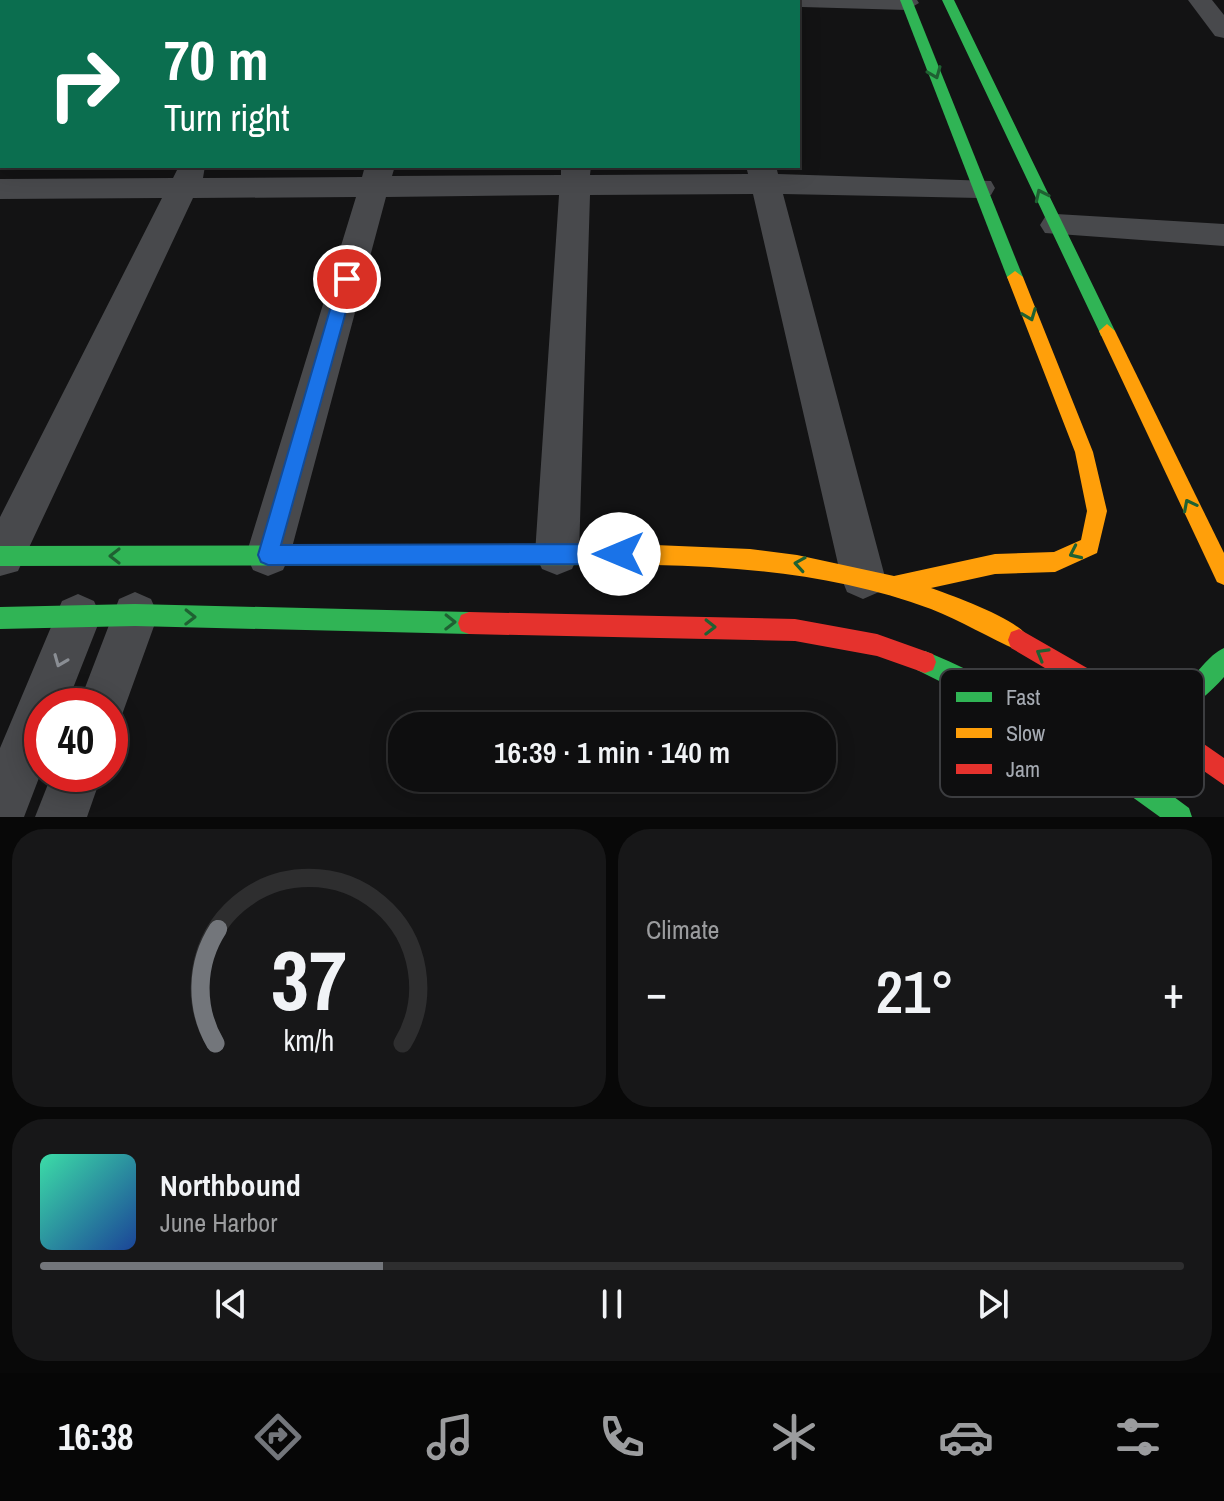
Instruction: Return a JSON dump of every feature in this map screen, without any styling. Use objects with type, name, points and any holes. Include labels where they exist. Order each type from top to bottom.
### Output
[{"type":"street","points":[[802,0],[907,1],[1084,452],[1097,511],[1090,546],[1055,562],[995,564],[880,581]]},
{"type":"street","points":[[948,0],[1224,575]]},
{"type":"street","points":[[1200,0],[1224,31]]},
{"type":"street","points":[[0,189],[188,177],[762,175],[980,188]]},
{"type":"street","points":[[762,175],[880,581]]},
{"type":"street","points":[[268,555],[377,176]]},
{"type":"street","points":[[557,554],[575,176]]},
{"type":"street","points":[[188,177],[1,556],[712,555],[798,563],[880,581],[1000,629],[1068,669]]},
{"type":"street","points":[[1056,225],[1224,235]]},
{"type":"street","points":[[109,688],[135,615]]},
{"type":"street","points":[[0,618],[135,615],[795,630],[901,653],[940,671]]},
{"type":"street","points":[[49,688],[78,617]]},
{"type":"street","points":[[1204,683],[1224,659]]},
{"type":"street","points":[[0,811],[24,751]]},
{"type":"street","points":[[1204,759],[1224,773]]},
{"type":"street","points":[[61,817],[70,792]]},
{"type":"street","points":[[1152,797],[1180,817]]},
{"type":"traffic: fast","points":[[906,0],[1015,277]]},
{"type":"traffic: fast","points":[[948,0],[1107,331]]},
{"type":"traffic: fast","points":[[0,556],[655,555]]},
{"type":"traffic: fast","points":[[0,618],[135,615],[469,623]]},
{"type":"traffic: fast","points":[[1204,682],[1224,659]]},
{"type":"traffic: fast","points":[[925,662],[941,669]]},
{"type":"traffic: fast","points":[[1153,797],[1180,817]]},
{"type":"traffic: slow","points":[[898,585],[995,564],[1055,562],[1090,546],[1097,511],[1084,452],[1015,277]]},
{"type":"traffic: slow","points":[[1107,331],[1224,575]]},
{"type":"traffic: slow","points":[[655,555],[750,559],[843,573],[933,599],[1019,640]]},
{"type":"traffic: jam","points":[[469,623],[795,630],[877,645],[925,662]]},
{"type":"traffic: jam","points":[[1019,640],[1068,669]]},
{"type":"traffic: jam","points":[[1204,759],[1224,773]]},
{"type":"route","points":[[347,279],[268,555],[619,554]]}]
